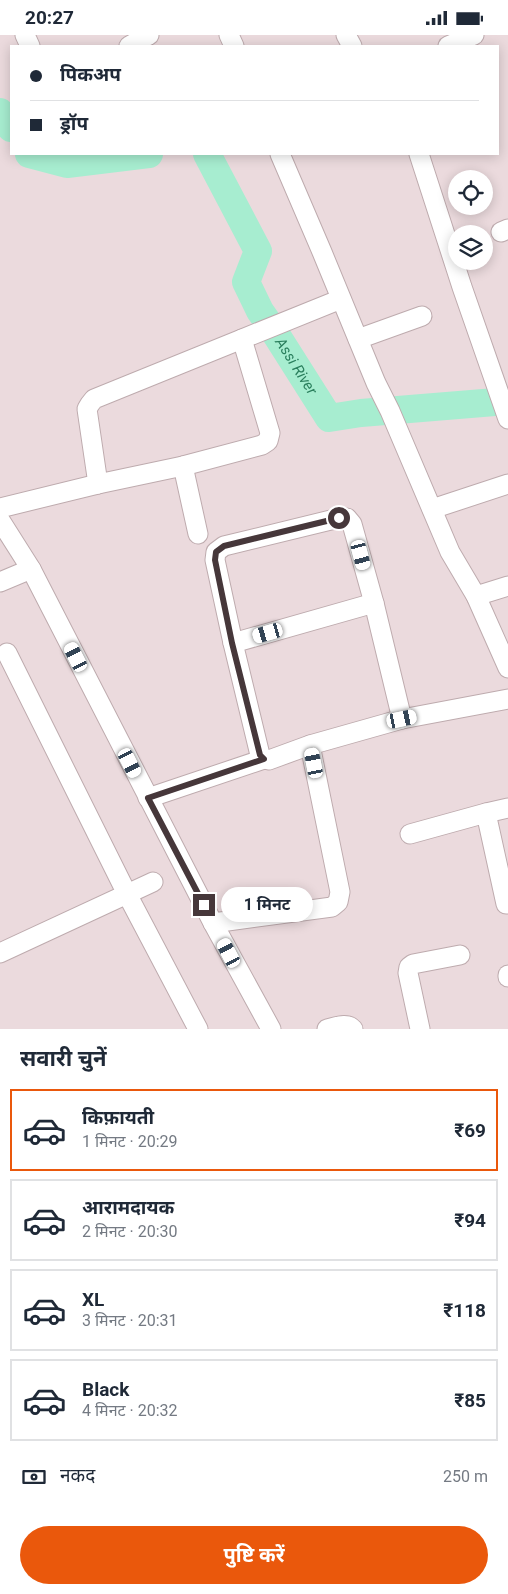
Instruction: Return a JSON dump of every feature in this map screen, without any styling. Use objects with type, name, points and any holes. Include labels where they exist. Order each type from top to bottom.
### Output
[{"type":"street","points":[[131,45],[149,35]]},
{"type":"street","points":[[450,45],[474,35]]},
{"type":"street","points":[[280,155],[450,552],[476,596],[508,668]]},
{"type":"street","points":[[419,155],[462,287],[508,419]]},
{"type":"street","points":[[98,484],[87,409],[94,399],[341,299]]},
{"type":"street","points":[[358,339],[422,317]]},
{"type":"street","points":[[0,508],[98,484],[184,466],[262,445],[268,441],[270,433],[242,339]]},
{"type":"street","points":[[184,466],[198,534]]},
{"type":"street","points":[[432,509],[508,484]]},
{"type":"street","points":[[264,759],[260,755],[232,643],[215,560],[216,552],[224,546],[339,518],[348,518],[352,524],[374,603],[402,719]]},
{"type":"street","points":[[0,520],[31,569],[213,923],[271,1029]]},
{"type":"street","points":[[0,582],[31,569]]},
{"type":"street","points":[[476,596],[508,586]]},
{"type":"street","points":[[232,643],[374,603]]},
{"type":"street","points":[[7,653],[126,894],[198,1029]]},
{"type":"street","points":[[148,798],[264,759],[402,719],[508,699]]},
{"type":"street","points":[[213,923],[332,907],[338,902],[340,892],[310,745]]},
{"type":"street","points":[[410,833],[508,808]]},
{"type":"street","points":[[486,813],[506,904],[508,904]]},
{"type":"street","points":[[0,953],[153,882]]},
{"type":"street","points":[[420,1029],[408,973],[409,967],[413,963],[460,955]]},
{"type":"street","points":[[328,1029],[346,1025],[353,1029]]},
{"type":"shaded area","points":[[0,35],[508,35],[508,1029],[0,1029]]},
{"type":"waterway","name":"Assi River","points":[[0,112],[10,127]]},
{"type":"waterway","name":"Assi River","points":[[33,155],[67,164],[141,155]]},
{"type":"waterway","name":"Assi River","points":[[208,155],[258,251],[246,282],[260,311],[329,418],[361,413],[508,401]]},
{"type":"route","points":[[204,905],[148,798],[264,759],[260,755],[232,643],[215,560],[216,552],[224,546],[339,518]]}]
